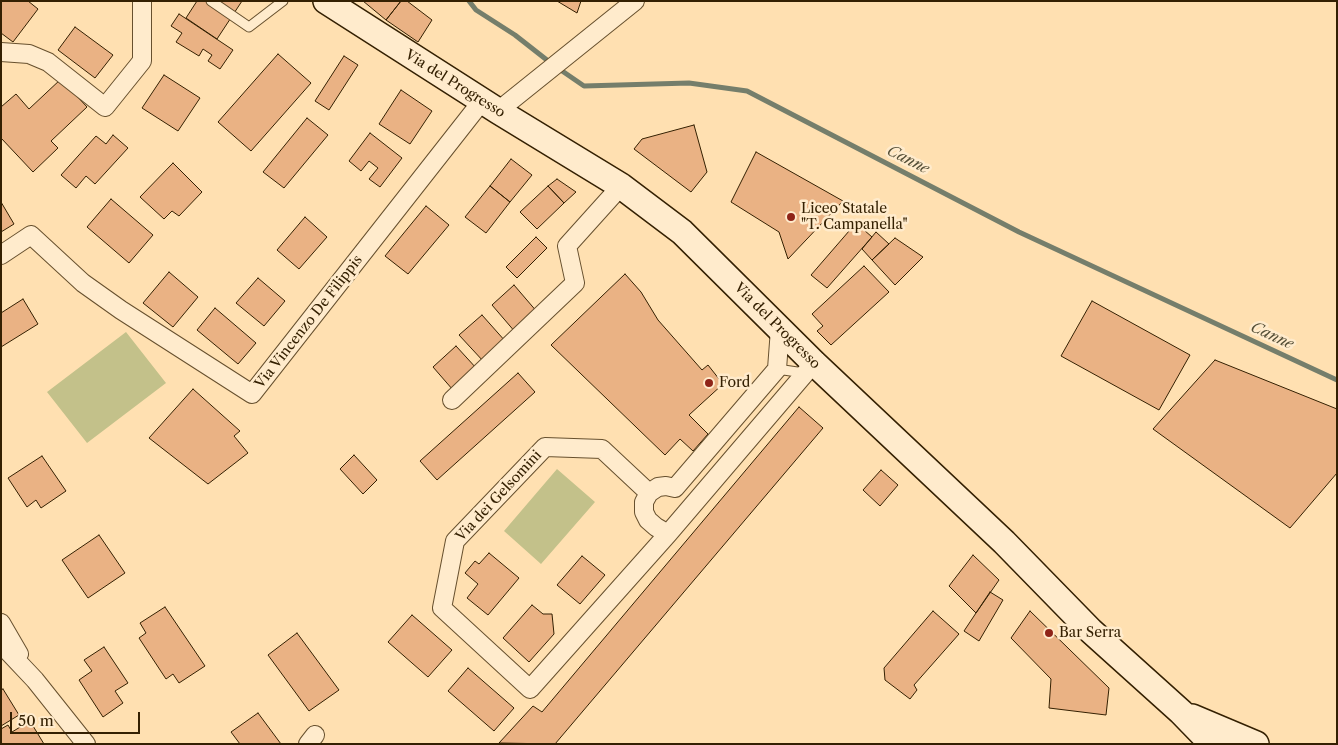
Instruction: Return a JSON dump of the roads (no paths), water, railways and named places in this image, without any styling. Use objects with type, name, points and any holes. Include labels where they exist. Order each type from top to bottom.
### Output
[{"type":"street","points":[[1,52],[29,54],[48,62],[105,107],[142,61],[142,1]]},
{"type":"street","name":"Via del Progresso","points":[[326,1],[490,106],[621,186],[682,232],[780,329],[809,368],[1004,542],[1091,631],[1181,712]]},
{"type":"street","points":[[490,106],[524,90],[635,1]]},
{"type":"street","name":"Via Vincenzo De Filippis","points":[[1,255],[31,235],[83,283],[121,310],[252,394],[490,106]]},
{"type":"street","points":[[452,400],[575,283],[567,246],[621,186]]},
{"type":"street","points":[[668,534],[648,520],[644,512],[644,502],[650,492],[658,487],[675,488],[777,369],[780,329]]},
{"type":"street","name":"Via dei Gelsomini","points":[[650,492],[602,449],[545,447],[455,540],[442,608],[530,689],[668,534],[809,368]]},
{"type":"street","points":[[1,623],[35,680]]},
{"type":"street","points":[[1,644],[35,680],[86,744]]},
{"type":"street","points":[[1181,712],[1212,744]]},
{"type":"street","points":[[1181,712],[1256,744]]},
{"type":"lane","points":[[210,1],[249,27],[283,1]]},
{"type":"lane","points":[[777,369],[809,368]]},
{"type":"waterway","name":"Canne","points":[[469,1],[476,10],[515,35],[584,86],[689,83],[747,91],[1019,232],[1337,380]]},
{"type":"place","name":"Liceo Statale \"T. Campanella\"","points":[[791,217]]},
{"type":"place","name":"Ford","points":[[709,383]]},
{"type":"place","name":"Bar Serra","points":[[1049,633]]}]
